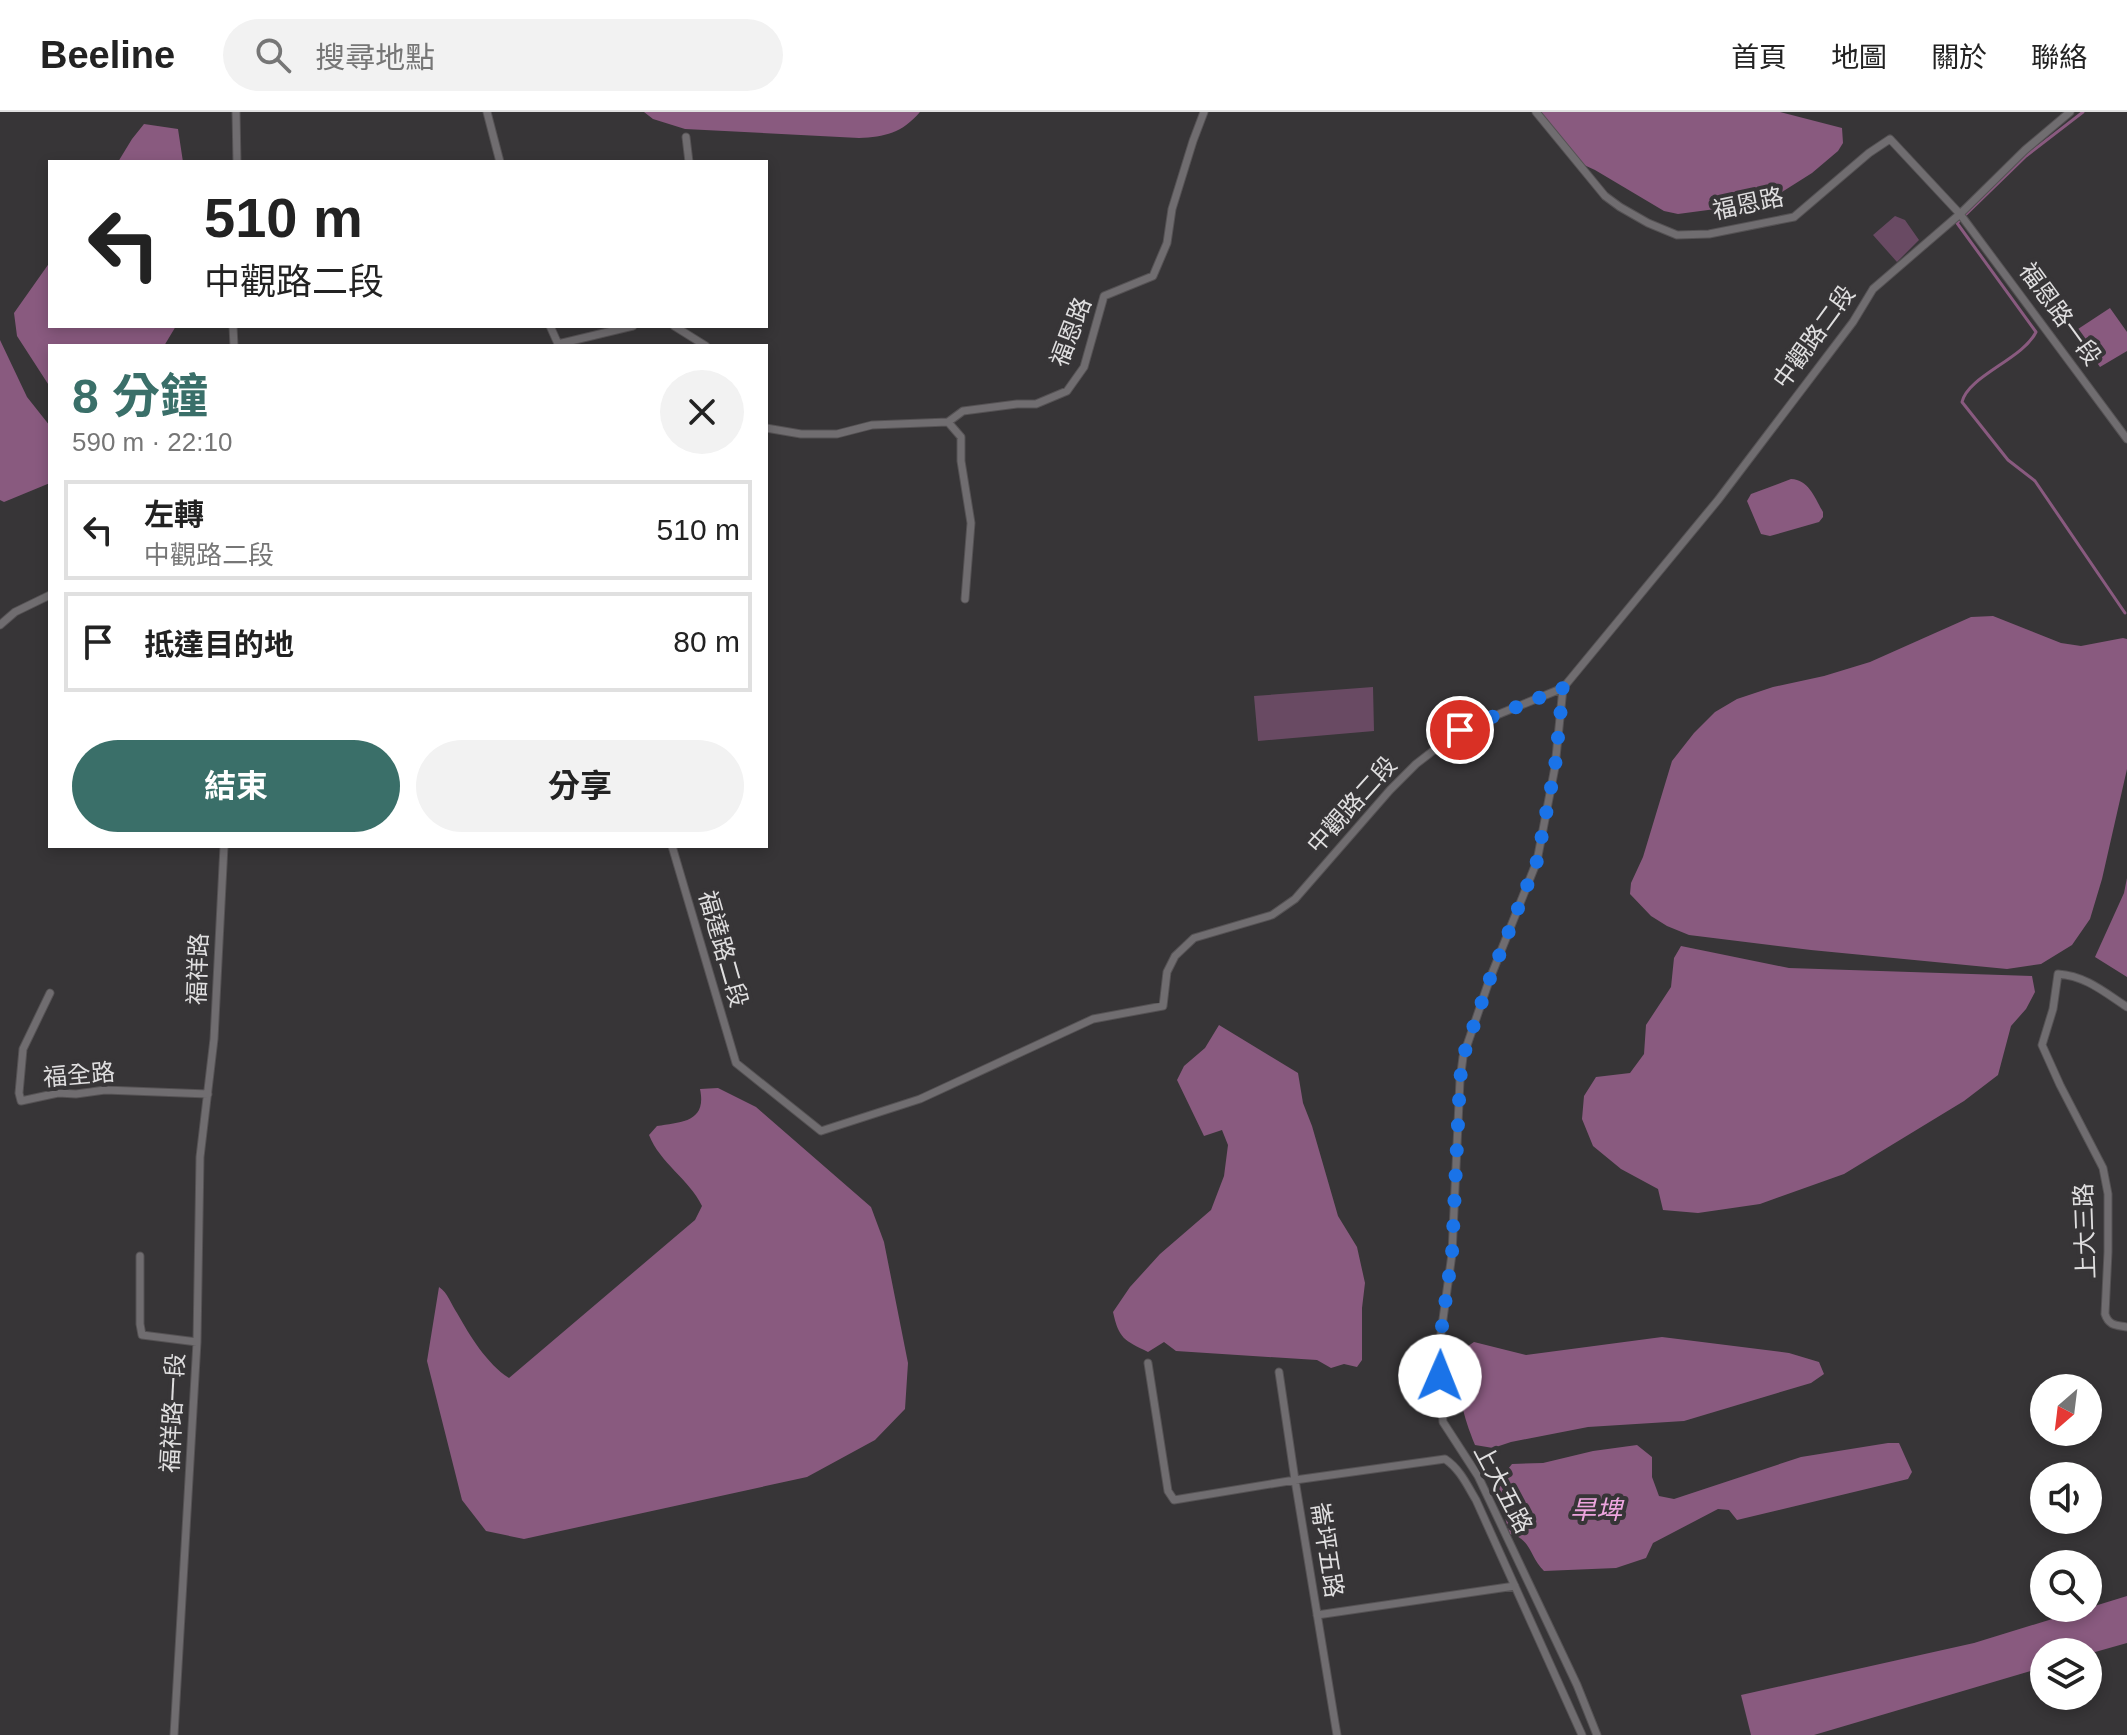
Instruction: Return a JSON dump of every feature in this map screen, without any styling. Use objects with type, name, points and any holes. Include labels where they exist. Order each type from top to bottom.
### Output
[{"type":"street","points":[[236,112],[237,160]]},
{"type":"street","points":[[487,112],[499,160]]},
{"type":"street","name":"福恩路","points":[[768,428],[801,434],[837,434],[872,425],[948,422],[963,411],[1036,404],[1067,391],[1084,367],[1104,296],[1153,276],[1167,243],[1172,209],[1204,112]]},
{"type":"street","name":"福恩路","points":[[1536,112],[1605,196],[1648,223],[1677,235],[1709,234],[1794,217],[1890,139],[1960,214]]},
{"type":"street","name":"中觀路二段","points":[[736,1063],[821,1131],[920,1099],[1093,1019],[1163,1006],[1167,972],[1175,956],[1194,938],[1272,915],[1295,899],[1416,764],[1460,730],[1563,688],[1718,500],[1853,322],[1873,289],[2070,112]]},
{"type":"street","points":[[686,137],[689,160]]},
{"type":"street","name":"福恩路一段","points":[[1960,214],[2127,439]]},
{"type":"street","points":[[563,344],[625,328]]},
{"type":"street","points":[[677,328],[703,344]]},
{"type":"street","points":[[948,422],[961,437],[961,461],[971,523],[965,599]]},
{"type":"street","points":[[0,625],[15,612],[48,596]]},
{"type":"street","name":"上大五路","points":[[1563,688],[1555,767],[1537,861],[1489,981],[1463,1057],[1452,1254],[1438,1355],[1443,1422],[1478,1476],[1577,1685],[1597,1735]]},
{"type":"street","name":"福祥路","points":[[208,1094],[221,933],[219,919],[224,848]]},
{"type":"street","name":"福達路二段","points":[[673,848],[736,1063]]},
{"type":"street","name":"上大三路","points":[[2127,1007],[2095,984],[2072,975],[2058,974],[2053,1009],[2042,1045],[2103,1168],[2108,1194],[2105,1314],[2107,1321],[2113,1325],[2127,1327]]},
{"type":"street","name":"福全路","points":[[50,993],[23,1049],[21,1101],[58,1093],[105,1090],[208,1094]]},
{"type":"street","name":"福祥路一段","points":[[174,1735],[197,1342],[200,1157],[208,1094]]},
{"type":"street","points":[[140,1256],[142,1335],[197,1342]]},
{"type":"street","points":[[1148,1363],[1168,1491],[1174,1500],[1445,1459],[1458,1470],[1476,1500],[1582,1735]]},
{"type":"street","name":"崙坪五路","points":[[1279,1372],[1337,1735]]},
{"type":"street","points":[[1458,1470],[1463,1454]]},
{"type":"street","points":[[1317,1615],[1515,1586]]},
{"type":"shaded area","points":[[1895,216],[1905,220],[1919,240],[1897,262],[1873,235]]},
{"type":"shaded area","points":[[1373,687],[1374,731],[1258,741],[1254,696]]},
{"type":"water","points":[[644,112],[920,112],[907,125],[892,132],[859,138],[685,129],[653,119]]},
{"type":"water","points":[[1539,112],[1780,112],[1842,128],[1843,143],[1812,173],[1771,199],[1678,214],[1664,211],[1584,165]]},
{"type":"water","points":[[144,124],[178,129],[183,160],[119,160]]},
{"type":"water","points":[[48,265],[48,328],[175,328],[165,344],[48,344],[48,384],[17,336],[14,313]]},
{"type":"water","points":[[2110,308],[2127,332],[2127,351],[2100,367],[2075,331]]},
{"type":"water","points":[[0,340],[27,397],[48,423],[48,484],[4,502],[0,500]]},
{"type":"water","points":[[1791,479],[1811,491],[1823,517],[1819,522],[1770,536],[1761,534],[1747,501],[1751,494]]},
{"type":"water","points":[[1993,616],[2061,643],[2081,646],[2127,639],[2127,769],[2090,919],[2072,945],[2041,964],[2007,969],[1811,950],[1689,935],[1651,916],[1630,894],[1672,761],[1715,712],[1737,699],[1773,687],[1870,662],[1971,617]]},
{"type":"water","points":[[2127,878],[2127,977],[2095,957],[2124,893]]},
{"type":"water","points":[[1681,946],[1789,968],[2032,976],[2035,992],[2026,1009],[2011,1026],[1998,1075],[1964,1101],[1844,1174],[1760,1204],[1698,1213],[1663,1210],[1658,1189],[1621,1169],[1593,1146],[1582,1119],[1584,1096],[1596,1077],[1630,1073],[1644,1054],[1646,1025],[1671,987],[1674,958]]},
{"type":"water","points":[[1219,1025],[1298,1073],[1303,1103],[1338,1216],[1357,1247],[1365,1283],[1362,1360],[1357,1367],[1344,1364],[1331,1368],[1317,1360],[1176,1351],[1164,1342],[1148,1352],[1120,1333],[1113,1312],[1130,1287],[1160,1254],[1211,1210],[1224,1176],[1228,1145],[1222,1130],[1204,1136],[1177,1080],[1184,1066],[1205,1048]]},
{"type":"water","points":[[718,1088],[756,1107],[871,1207],[884,1242],[908,1363],[905,1409],[875,1440],[807,1477],[524,1539],[486,1531],[462,1500],[427,1361],[439,1287],[480,1349],[509,1378],[695,1220],[702,1206],[690,1187],[660,1154],[649,1135],[657,1126],[683,1121],[696,1114],[700,1108],[700,1089]]},
{"type":"water","points":[[1662,1337],[1789,1353],[1819,1362],[1824,1374],[1811,1383],[1684,1421],[1588,1427],[1493,1448],[1475,1445],[1463,1410],[1459,1366],[1459,1352],[1474,1342],[1526,1355]]},
{"type":"water","name":"旱埤","points":[[1899,1443],[1912,1472],[1908,1479],[1737,1520],[1729,1510],[1718,1509],[1653,1543],[1646,1558],[1616,1568],[1544,1571],[1526,1544],[1510,1534],[1495,1485],[1512,1464],[1543,1463],[1637,1445],[1652,1457],[1652,1477],[1659,1496],[1674,1499],[1801,1457]]},
{"type":"water","points":[[2127,1596],[2127,1643],[2102,1650],[2102,1638],[2030,1638],[2030,1671],[1814,1735],[1751,1735],[1741,1695],[1974,1643],[2042,1622],[2102,1622],[2102,1604]]},
{"type":"waterway","points":[[2083,112],[2026,156],[1957,223],[2036,332],[2020,351],[1974,384],[1962,402],[2008,460],[2035,481],[2125,613]]},
{"type":"route","points":[[1440,1376],[1438,1355],[1452,1254],[1463,1057],[1489,981],[1537,861],[1555,767],[1563,688],[1460,730]]}]
